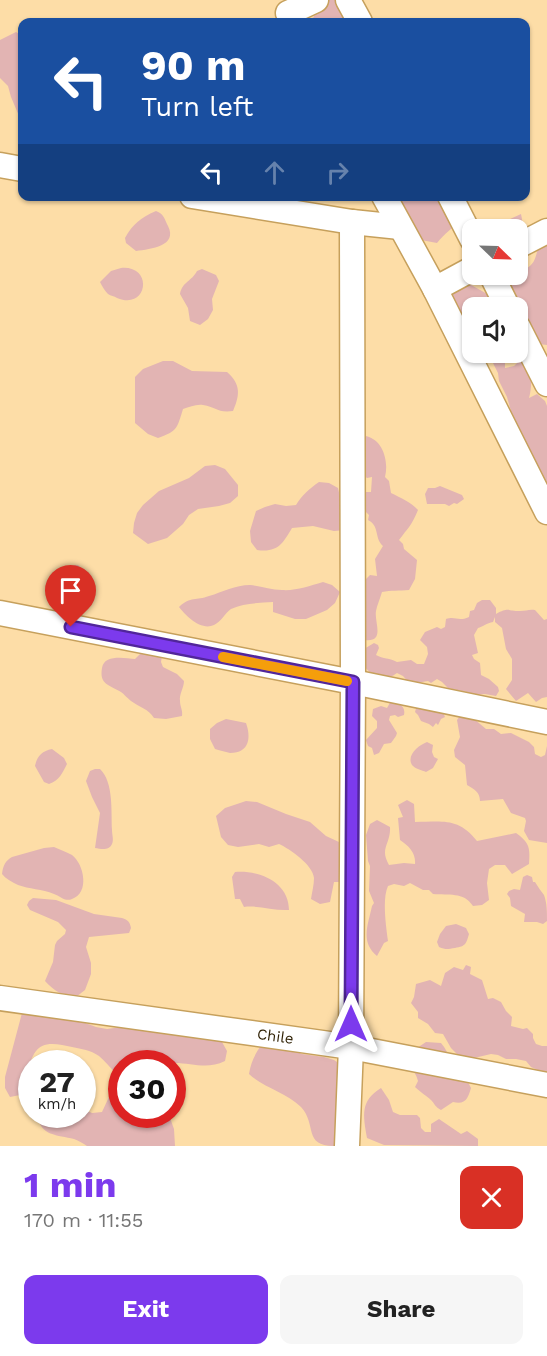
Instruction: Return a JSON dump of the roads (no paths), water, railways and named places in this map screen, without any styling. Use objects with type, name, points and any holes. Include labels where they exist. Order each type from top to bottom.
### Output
[{"type":"street","points":[[288,12],[315,0]]},
{"type":"street","points":[[348,0],[358,18]]},
{"type":"street","points":[[0,165],[18,168]]},
{"type":"street","points":[[223,201],[352,222],[400,227]]},
{"type":"street","points":[[387,201],[435,289],[547,512]]},
{"type":"street","points":[[453,201],[462,219]]},
{"type":"street","points":[[347,1146],[351,1047],[353,682],[352,222]]},
{"type":"street","points":[[528,241],[547,231]]},
{"type":"street","points":[[435,289],[462,274]]},
{"type":"street","points":[[528,347],[547,384]]},
{"type":"street","points":[[0,613],[547,722]]},
{"type":"street","name":"Chile","points":[[0,998],[351,1047],[547,1085]]}]
